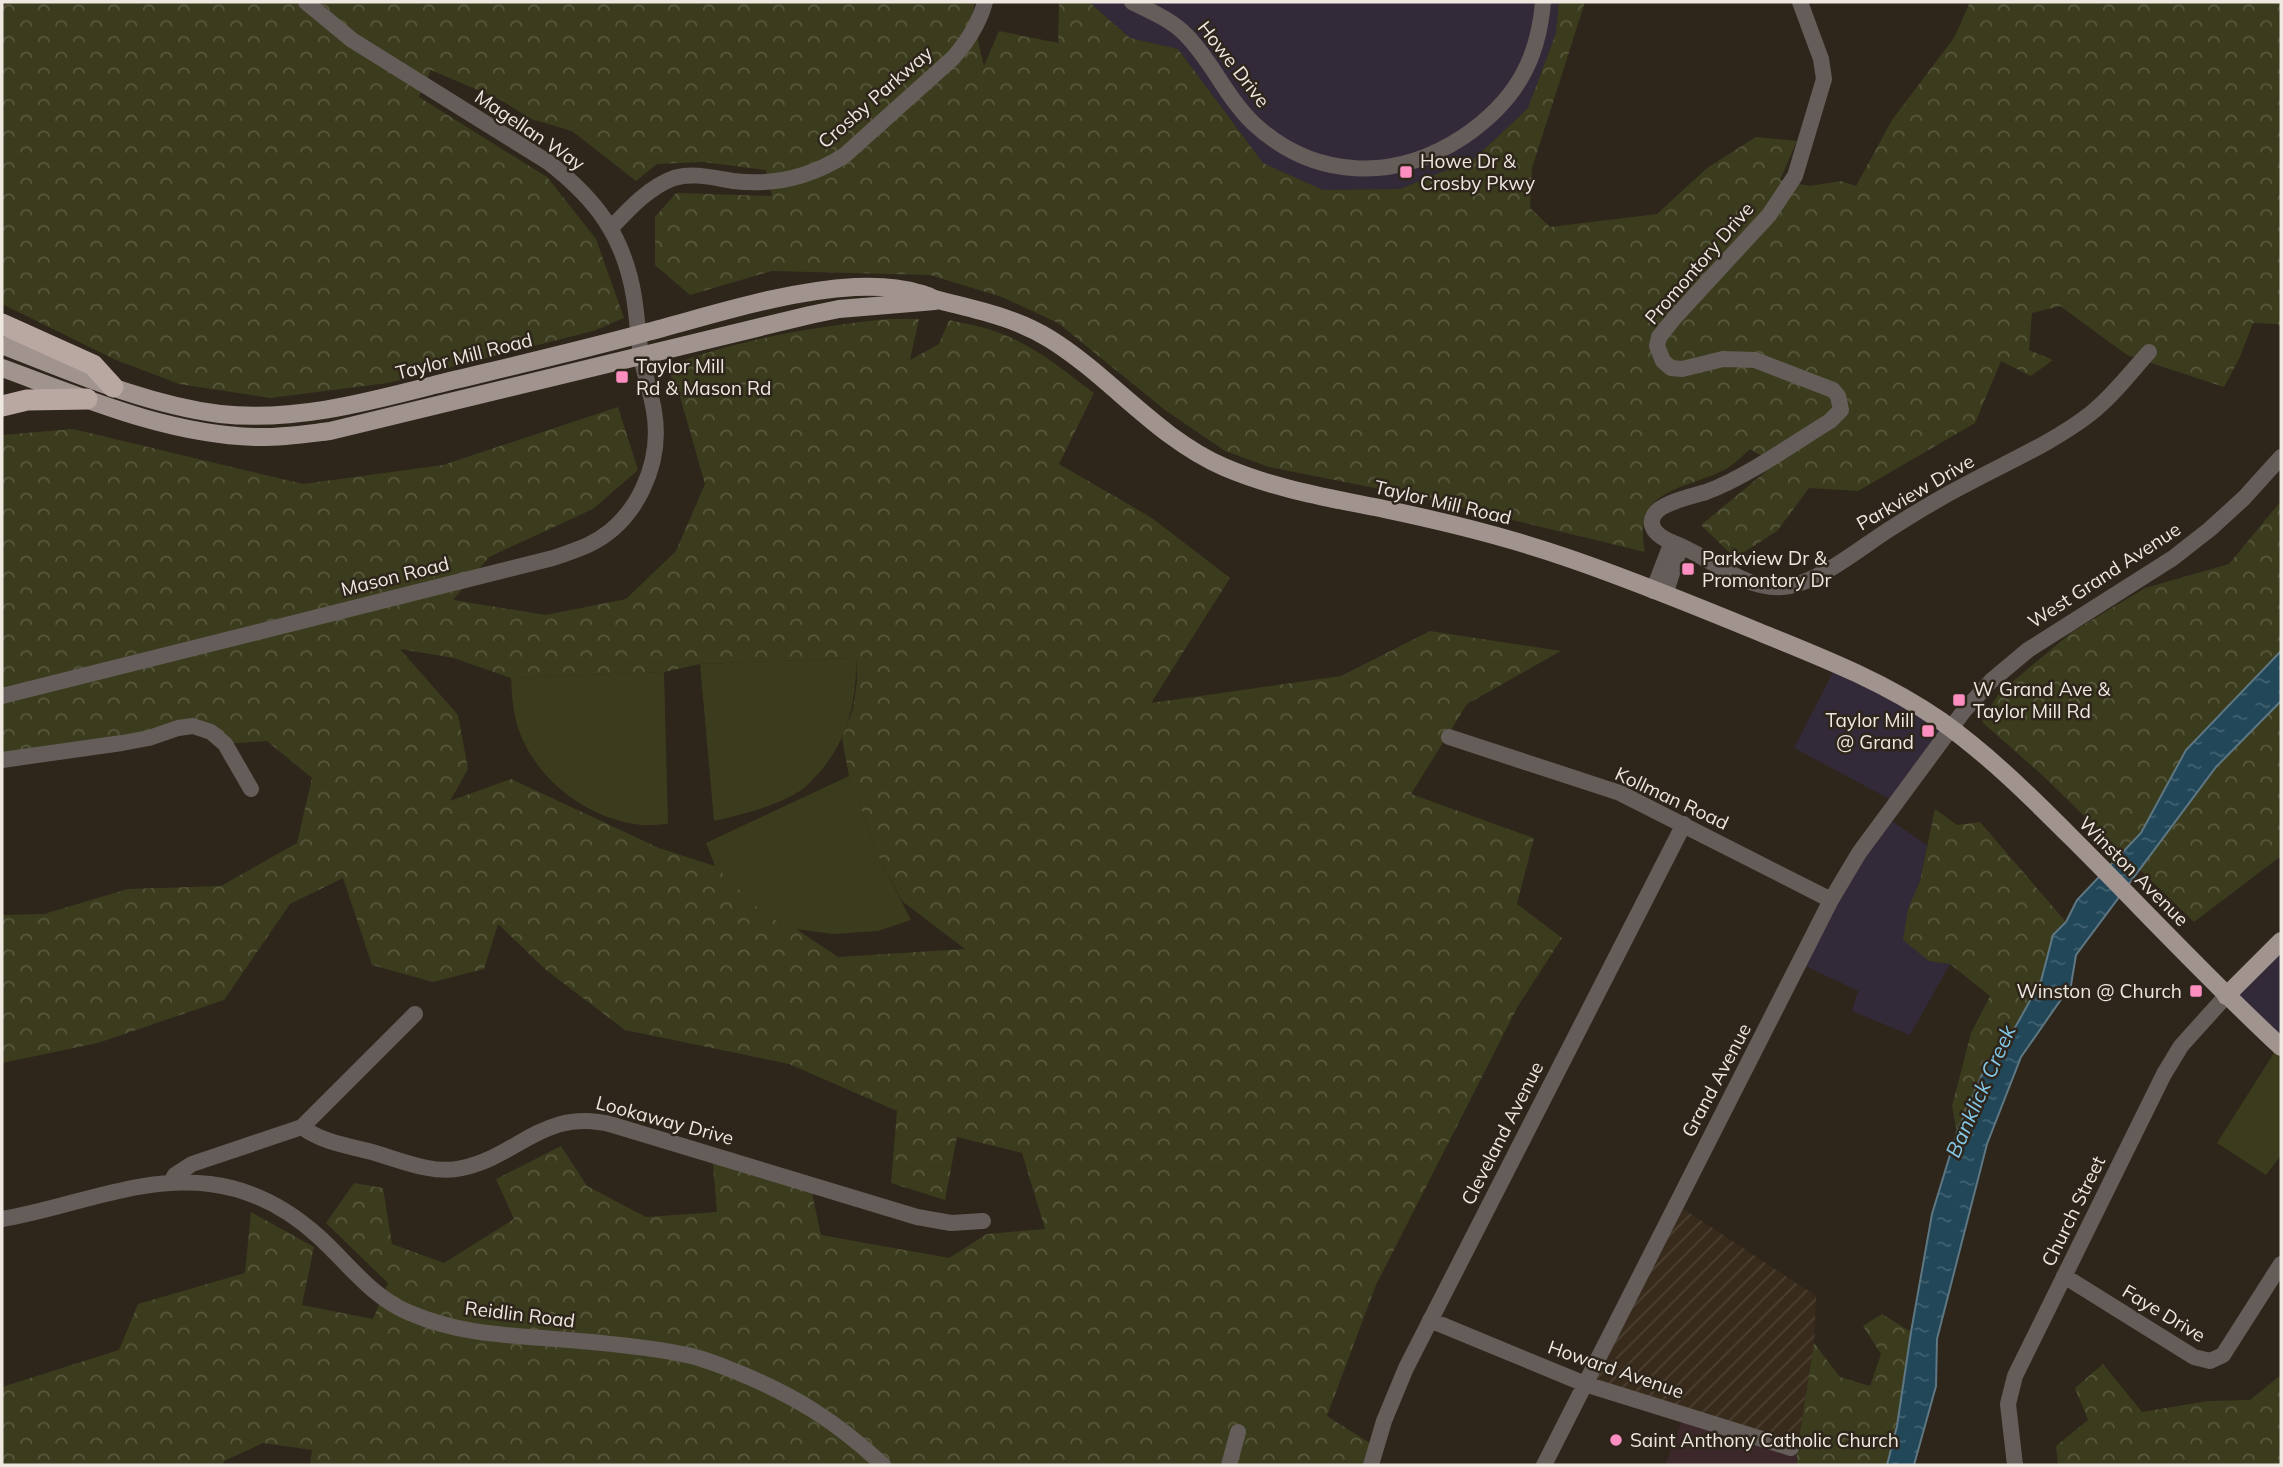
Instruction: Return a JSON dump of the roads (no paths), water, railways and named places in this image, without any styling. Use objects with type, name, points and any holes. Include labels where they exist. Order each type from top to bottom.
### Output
[{"type":"highway","points":[[2,324],[93,365],[113,387]]},
{"type":"highway","points":[[2,406],[27,400],[87,399]]},
{"type":"main road","name":"Taylor Mill Road","points":[[2,345],[113,387],[150,398],[222,414],[302,413],[369,401],[718,313],[819,291],[874,287],[913,291],[998,314],[1032,329],[1077,358],[1175,438],[1221,466],[1270,484],[1518,541],[1573,559],[1853,671],[1895,693],[1952,730]]},
{"type":"main road","name":"Taylor Mill Road","points":[[2,368],[172,426],[253,437],[274,437],[330,431],[839,309],[939,300]]},
{"type":"main road","name":"Winston Avenue","points":[[1952,730],[2006,773],[2167,932],[2226,996],[2281,1047]]},
{"type":"main road","points":[[2226,996],[2281,941]]},
{"type":"street","name":"Magellan Way","points":[[306,2],[352,40],[548,162],[584,193],[611,228],[620,246],[634,294],[641,356]]},
{"type":"street","name":"Crosby Parkway","points":[[611,228],[645,195],[662,183],[676,178],[701,176],[762,183],[811,173],[829,165],[845,155],[953,58],[968,41],[985,2]]},
{"type":"street","name":"Howe Drive","points":[[1132,2],[1174,24],[1185,33],[1240,109],[1269,136],[1288,148],[1330,165],[1355,169],[1383,169],[1400,166],[1443,150],[1486,121],[1510,97],[1525,73],[1536,44],[1543,2]]},
{"type":"street","name":"Promontory Drive","points":[[1676,544],[1660,536],[1653,527],[1652,520],[1658,509],[1716,488],[1830,421],[1841,410],[1838,396],[1833,390],[1755,360],[1723,359],[1682,369],[1671,368],[1663,361],[1657,346],[1659,337],[1675,317],[1769,215],[1795,176],[1824,79],[1821,59],[1800,2]]},
{"type":"street","name":"Parkview Drive","points":[[1676,544],[1697,552],[1727,572],[1756,584],[1784,587],[1799,583],[1822,573],[1962,486],[2065,432],[2093,412],[2149,352]]},
{"type":"street","name":"Mason Road","points":[[2,695],[541,561],[588,545],[616,526],[626,515],[639,496],[651,470],[656,444],[654,413],[641,356]]},
{"type":"street","name":"West Grand Avenue","points":[[1952,730],[1963,712],[2008,664],[2173,558],[2244,498],[2281,457]]},
{"type":"street","points":[[1659,593],[1676,544]]},
{"type":"street","points":[[2,760],[122,743],[193,726],[211,732],[225,744],[251,789]]},
{"type":"street","name":"Grand Avenue","points":[[1544,1465],[1831,900],[1859,853],[1952,730]]},
{"type":"street","name":"Kollman Road","points":[[1449,737],[1620,793],[1831,900]]},
{"type":"street","name":"Cleveland Avenue","points":[[1371,1465],[1394,1396],[1430,1320],[1684,824]]},
{"type":"street","name":"Church Street","points":[[2015,1465],[2009,1419],[2010,1392],[2015,1376],[2164,1074],[2181,1046],[2226,996]]},
{"type":"street","points":[[171,1182],[174,1175],[192,1164],[302,1127],[415,1014]]},
{"type":"street","name":"Lookaway Drive","points":[[302,1127],[334,1142],[446,1170],[481,1162],[558,1123],[588,1119],[917,1217],[951,1223],[983,1221]]},
{"type":"street","name":"Reidlin Road","points":[[2,1219],[171,1182],[208,1184],[241,1190],[268,1201],[316,1234],[369,1288],[408,1312],[483,1334],[644,1349],[708,1360],[802,1402],[857,1441],[883,1465]]},
{"type":"street","name":"Faye Drive","points":[[2064,1276],[2194,1357],[2210,1361],[2222,1355],[2281,1264]]},
{"type":"street","name":"Howard Avenue","points":[[1430,1320],[1585,1384],[1790,1448]]},
{"type":"street","points":[[1229,1465],[1237,1432]]},
{"type":"water","name":"Banklick Creek","points":[[2281,651],[2281,701],[2216,767],[2076,955],[2071,985],[2021,1057],[1987,1144],[1937,1339],[1936,1386],[1914,1465],[1887,1465],[1897,1426],[1932,1214],[1957,1132],[1985,1068],[2012,1033],[2041,981],[2053,935],[2066,922],[2077,900],[2141,833],[2186,750]]},
{"type":"place","name":"Howe Dr & Crosby Pkwy","points":[[1406,172]]},
{"type":"place","name":"Taylor Mill Rd & Mason Rd","points":[[622,377]]},
{"type":"place","name":"Parkview Dr & Promontory Dr","points":[[1688,569]]},
{"type":"place","name":"W Grand Ave & Taylor Mill Rd","points":[[1959,700]]},
{"type":"place","name":"Taylor Mill @ Grand","points":[[1928,731]]},
{"type":"place","name":"Winston @ Church","points":[[2196,991]]},
{"type":"place","name":"Saint Anthony Catholic Church","points":[[1616,1440]]}]
